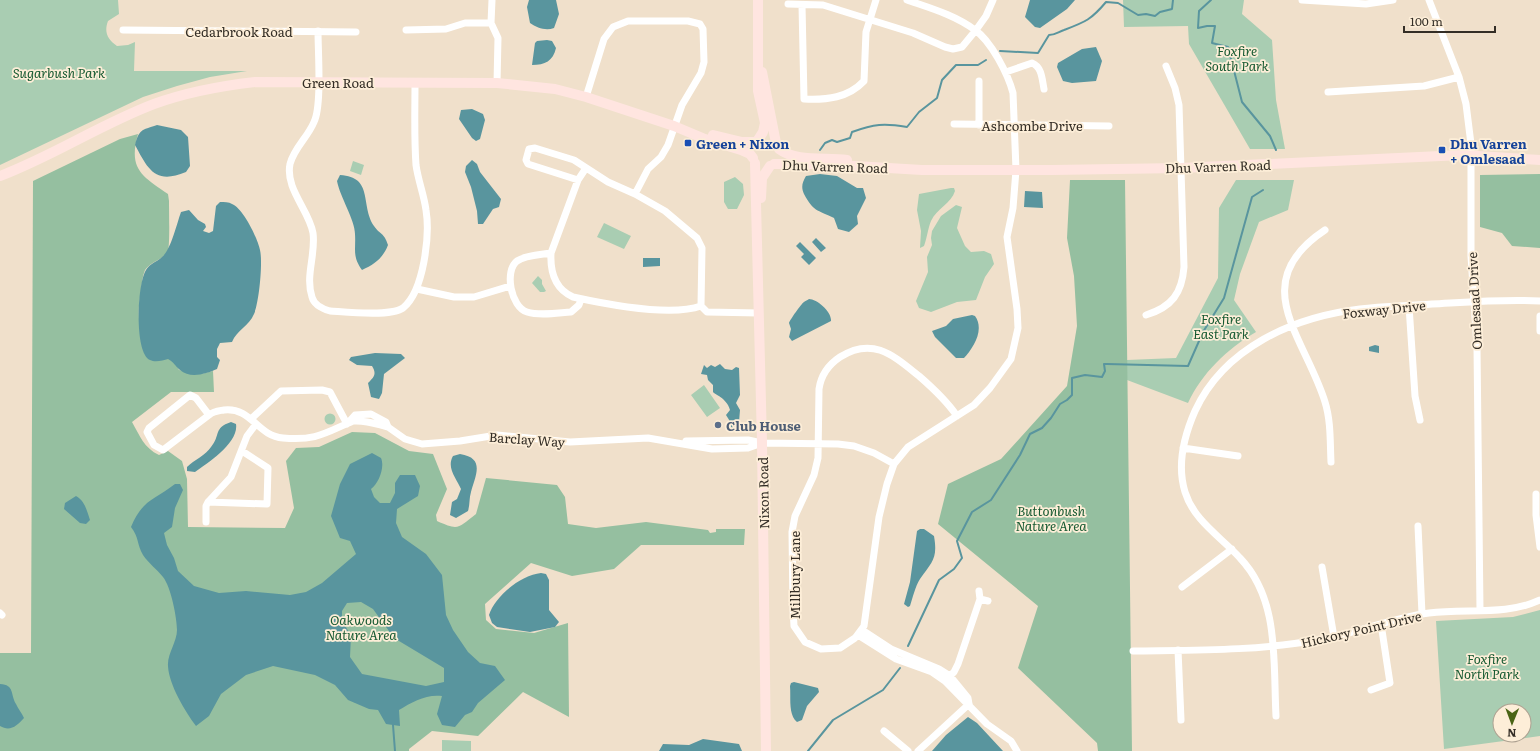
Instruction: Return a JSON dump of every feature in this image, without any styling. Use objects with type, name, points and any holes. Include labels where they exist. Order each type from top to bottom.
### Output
[{"type":"main road","points":[[758,0],[758,92],[765,123],[763,132],[752,149],[754,160],[760,166],[772,165],[778,157],[778,146],[759,48]]},
{"type":"main road","name":"Green Road","points":[[0,176],[148,107],[189,93],[217,86],[255,82],[497,83],[555,89],[586,97],[674,126],[705,139],[741,150],[750,154],[754,160]]},
{"type":"main road","name":"Green Road","points":[[688,131],[706,133],[742,142],[756,141]]},
{"type":"main road","points":[[756,141],[768,139],[778,146]]},
{"type":"main road","name":"Dhu Varren Road","points":[[778,146],[790,156],[797,158],[833,158],[896,168]]},
{"type":"main road","name":"Dhu Varren Road","points":[[772,165],[922,170],[1016,170],[1181,168],[1471,156],[1540,160]]},
{"type":"main road","name":"Nixon Road","points":[[754,160],[762,443],[766,751]]},
{"type":"main road","name":"Nixon Road","points":[[757,236],[762,178],[772,165]]},
{"type":"street","points":[[492,0],[490,23],[498,38],[497,83]]},
{"type":"street","points":[[802,5],[804,99],[834,98],[850,92],[864,81],[866,32],[876,0]]},
{"type":"street","points":[[907,0],[947,14],[976,30],[1006,72],[1013,93],[1016,170],[1013,208],[1007,237],[1017,308],[1018,328],[1011,359],[1002,374],[974,404],[957,416],[920,437],[908,446],[894,464],[879,516],[866,612],[860,632],[889,651],[947,679],[963,701],[969,704],[987,724],[1011,741],[1017,751]]},
{"type":"street","points":[[1302,0],[1366,4],[1393,0]]},
{"type":"street","name":"Omlesaad Drive","points":[[1429,0],[1459,76],[1466,104],[1471,156],[1471,243],[1478,354],[1480,610]]},
{"type":"street","points":[[788,4],[823,5],[869,21],[913,33],[953,49],[962,47],[976,30],[991,1]]},
{"type":"street","points":[[586,97],[604,39],[613,27],[628,21],[694,21],[700,24],[705,34],[704,62],[698,82],[682,105],[661,157],[648,169],[635,194]]},
{"type":"street","points":[[406,30],[446,29],[465,23],[490,23]]},
{"type":"street","name":"Cedarbrook Road","points":[[123,30],[356,32]]},
{"type":"street","points":[[318,31],[318,109],[315,122],[294,154],[290,169],[292,182],[313,234],[310,280],[312,299],[317,305],[330,311],[384,312],[403,308],[417,289],[428,229],[426,210],[416,167],[415,83]]},
{"type":"street","points":[[1006,72],[1023,64],[1035,64],[1040,71],[1044,88]]},
{"type":"street","points":[[1146,315],[1162,309],[1170,304],[1180,287],[1183,276],[1184,255],[1178,99],[1176,88],[1166,66]]},
{"type":"street","points":[[1328,92],[1424,86],[1459,76]]},
{"type":"street","points":[[978,81],[979,125]]},
{"type":"street","name":"Ashcombe Drive","points":[[954,124],[1109,126]]},
{"type":"street","points":[[578,180],[528,164],[526,160],[529,149],[535,148],[574,160],[608,182],[635,194],[665,211],[697,238],[702,248],[701,306],[707,312],[759,313]]},
{"type":"street","points":[[586,168],[578,180],[550,253],[552,272],[558,286],[565,293],[581,299],[664,310],[688,310],[701,306]]},
{"type":"street","points":[[1324,230],[1312,238],[1299,251],[1291,262],[1287,274],[1285,300],[1293,327],[1325,402],[1328,419],[1330,462]]},
{"type":"street","points":[[550,253],[522,258],[516,262],[510,276],[510,286],[519,306],[525,312],[532,313],[571,312],[579,305],[581,299]]},
{"type":"street","points":[[417,289],[454,297],[474,297],[510,286]]},
{"type":"street","name":"Foxway Drive","points":[[1276,716],[1270,616],[1263,592],[1249,568],[1232,549],[1203,522],[1188,501],[1182,479],[1183,448],[1186,431],[1197,406],[1220,373],[1236,357],[1273,334],[1333,314],[1353,310],[1409,306],[1474,302],[1540,301]]},
{"type":"street","points":[[1409,306],[1415,396],[1420,420]]},
{"type":"street","points":[[1540,316],[1540,331]]},
{"type":"street","name":"Millbury Lane","points":[[860,632],[840,648],[821,649],[804,642],[794,626],[792,532],[795,516],[814,475],[819,445],[818,403],[821,378],[826,368],[837,359],[848,353],[864,348],[876,349],[898,359],[944,397],[957,416]]},
{"type":"street","points":[[206,522],[206,506],[231,477],[254,421],[282,391],[322,390],[330,392],[346,424]]},
{"type":"street","name":"Barclay Way","points":[[209,415],[193,396],[187,397],[149,428],[147,432],[154,445],[158,449],[163,450],[213,412],[230,410],[240,411],[265,431],[277,437],[316,438],[354,421],[365,421],[388,427],[405,439],[422,444],[460,441],[497,434],[570,442],[591,442],[638,437],[653,438],[670,442],[748,440],[762,443],[819,445],[838,444],[854,446],[874,453],[894,464]]},
{"type":"street","points":[[1183,448],[1238,456]]},
{"type":"street","points":[[208,502],[267,504],[268,468],[242,451]]},
{"type":"street","points":[[1536,494],[1536,515],[1540,547]]},
{"type":"street","points":[[1418,526],[1422,614]]},
{"type":"street","points":[[1182,587],[1232,549]]},
{"type":"street","points":[[1322,567],[1334,637]]},
{"type":"street","points":[[947,679],[958,664],[980,599],[979,591]]},
{"type":"street","points":[[980,599],[988,601]]},
{"type":"street","name":"Hickory Point Drive","points":[[1133,651],[1273,646],[1334,637],[1422,614],[1507,609],[1540,600]]},
{"type":"street","points":[[1371,690],[1390,683],[1381,624]]},
{"type":"street","points":[[1178,650],[1181,720]]},
{"type":"street","points":[[918,751],[969,704]]},
{"type":"street","points":[[884,730],[908,751]]},
{"type":"green space","name":"Sugarbush Park","points":[[0,0],[118,0],[119,14],[108,21],[106,32],[111,41],[117,46],[128,45],[135,42],[134,71],[247,71],[210,77],[143,97],[0,165]]},
{"type":"green space","name":"Foxfire South Park","points":[[1123,0],[1244,0],[1242,14],[1272,40],[1276,100],[1285,149],[1250,149],[1189,44],[1188,26],[1124,27]]},
{"type":"green space","name":"Oakwoods Nature Area","points":[[138,134],[135,146],[136,164],[144,176],[168,194],[169,201],[168,250],[164,256],[151,264],[145,270],[142,280],[139,302],[139,320],[143,335],[156,361],[168,358],[175,362],[179,370],[201,374],[213,371],[214,392],[171,392],[132,422],[143,441],[150,449],[159,455],[168,451],[182,461],[187,479],[188,527],[285,528],[294,508],[286,461],[296,448],[319,447],[352,432],[375,433],[409,451],[433,454],[447,489],[436,515],[437,521],[450,526],[454,527],[462,525],[476,514],[486,478],[557,485],[565,497],[568,524],[596,528],[646,522],[708,530],[710,533],[716,532],[716,529],[745,529],[744,545],[641,545],[614,569],[572,576],[531,563],[485,604],[486,620],[496,629],[534,633],[568,623],[569,717],[523,692],[478,736],[432,731],[409,749],[409,751],[0,751],[0,653],[31,653],[33,181],[120,139]]},
{"type":"green space","points":[[353,161],[364,165],[361,175],[350,171]]},
{"type":"green space","points":[[1540,174],[1540,248],[1512,246],[1502,233],[1480,227],[1480,175]]},
{"type":"green space","points":[[735,177],[743,184],[744,195],[737,209],[728,209],[724,202],[724,182]]},
{"type":"green space","name":"Buttonbush Nature Area","points":[[1070,180],[1125,180],[1132,751],[1098,751],[1097,743],[1018,668],[1038,606],[938,524],[948,484],[1001,459],[1067,386],[1077,326],[1074,276],[1067,238]]},
{"type":"green space","name":"Foxfire East Park","points":[[1236,180],[1294,180],[1288,210],[1259,222],[1240,274],[1234,300],[1256,332],[1235,346],[1216,363],[1200,382],[1188,403],[1127,380],[1127,360],[1176,358],[1218,278],[1219,208]]},
{"type":"green space","points":[[954,188],[955,191],[953,195],[931,221],[924,246],[920,248],[921,231],[917,210],[919,194]]},
{"type":"green space","points":[[956,205],[962,207],[957,228],[965,246],[971,252],[984,251],[991,254],[994,264],[985,277],[976,300],[957,302],[931,312],[919,308],[916,301],[928,272],[927,257],[932,245],[932,231],[941,216]]},
{"type":"green space","points":[[604,223],[631,236],[624,249],[597,237]]},
{"type":"green space","points":[[538,276],[542,280],[542,284],[546,291],[544,292],[540,292],[532,283]]},
{"type":"green space","points":[[704,385],[720,408],[707,417],[691,395]]},
{"type":"green space","points":[[328,414],[332,414],[334,415],[334,423],[328,424],[325,421],[325,417]]},
{"type":"green space","name":"Foxfire North Park","points":[[1540,610],[1540,736],[1532,737],[1532,703],[1492,703],[1492,742],[1444,749],[1436,621],[1513,617]]},
{"type":"green space","points":[[442,740],[471,741],[471,751],[442,751]]},
{"type":"water","points":[[529,0],[556,0],[559,14],[554,28],[542,28],[530,23],[527,7]]},
{"type":"water","points":[[1030,0],[1075,0],[1067,9],[1040,28],[1035,27],[1025,17]]},
{"type":"water","points":[[537,41],[552,41],[556,48],[553,56],[545,63],[532,65],[535,43]]},
{"type":"water","points":[[1096,47],[1102,61],[1096,81],[1072,83],[1063,81],[1057,67],[1058,63],[1082,49]]},
{"type":"water","points":[[472,109],[483,114],[485,120],[480,139],[476,141],[472,138],[459,119],[461,110]]},
{"type":"water","points":[[157,125],[181,130],[188,137],[190,166],[186,172],[167,177],[154,172],[144,161],[135,145],[136,140],[142,131]]},
{"type":"water","points":[[472,160],[477,164],[480,172],[501,199],[499,207],[493,209],[483,224],[478,224],[477,211],[471,187],[465,172],[466,166]]},
{"type":"water","points":[[820,174],[837,176],[857,188],[863,188],[866,198],[857,216],[858,224],[849,232],[838,229],[834,218],[813,207],[804,194],[802,185],[806,176]]},
{"type":"water","points":[[340,175],[351,177],[358,181],[362,186],[370,218],[376,229],[385,238],[388,245],[384,254],[378,260],[362,270],[355,253],[355,234],[353,222],[337,181]]},
{"type":"water","points":[[1025,191],[1042,192],[1043,208],[1024,207]]},
{"type":"water","points":[[220,202],[229,203],[241,211],[249,224],[260,250],[260,282],[256,309],[252,318],[237,334],[232,342],[220,343],[217,349],[217,357],[220,360],[217,369],[208,373],[193,375],[184,373],[168,359],[152,361],[145,355],[141,345],[139,332],[139,303],[141,289],[146,270],[149,266],[162,257],[168,249],[181,212],[189,210],[198,220],[205,224],[206,227],[203,231],[209,233],[213,231],[216,206]]},
{"type":"water","points":[[816,238],[826,248],[821,252],[812,242]]},
{"type":"water","points":[[800,242],[816,258],[809,265],[801,257],[804,254],[796,246]]},
{"type":"water","points":[[643,258],[660,258],[660,266],[643,267]]},
{"type":"water","points":[[809,299],[816,301],[827,310],[831,317],[831,321],[792,341],[789,337],[791,329],[789,323],[804,302]]},
{"type":"water","points":[[972,315],[975,316],[978,321],[979,327],[977,338],[964,358],[956,358],[935,337],[932,331],[946,326],[953,319]]},
{"type":"water","points":[[1375,345],[1379,346],[1379,353],[1369,351],[1369,347]]},
{"type":"water","points":[[375,353],[401,354],[405,358],[384,374],[382,393],[379,399],[371,397],[368,383],[374,375],[372,366],[357,365],[349,360],[351,357]]},
{"type":"water","points":[[720,364],[725,369],[732,370],[736,367],[739,368],[740,395],[736,403],[740,410],[739,422],[736,423],[734,428],[731,427],[731,423],[726,415],[730,410],[726,402],[713,392],[713,385],[708,380],[707,375],[701,374],[704,365],[707,368],[711,365],[715,367]]},
{"type":"water","points":[[231,422],[236,424],[236,431],[233,438],[222,452],[195,472],[187,471],[187,467],[209,450],[216,439],[219,429],[225,424]]},
{"type":"water","points":[[372,453],[381,458],[382,470],[376,483],[371,489],[374,497],[380,503],[390,503],[395,493],[395,483],[400,475],[415,475],[420,486],[418,496],[397,509],[396,523],[402,537],[426,554],[442,575],[446,615],[453,630],[468,652],[480,663],[495,666],[505,680],[478,703],[472,712],[465,715],[455,727],[442,725],[437,714],[442,696],[425,697],[399,710],[400,726],[386,724],[378,710],[369,709],[348,700],[335,685],[315,675],[273,666],[246,675],[221,694],[209,716],[196,726],[178,698],[169,673],[168,662],[177,630],[175,611],[169,588],[163,577],[141,551],[131,527],[135,518],[149,501],[175,484],[180,484],[183,490],[175,508],[172,527],[164,533],[167,545],[174,558],[178,571],[194,586],[219,593],[246,591],[290,595],[306,592],[322,583],[356,554],[350,541],[340,538],[331,516],[340,484],[350,464]],"holes":[[[361,602],[373,609],[394,638],[444,668],[444,682],[426,686],[362,674],[350,657],[351,636],[342,620],[342,611],[347,603]]]},
{"type":"water","points":[[460,454],[473,459],[477,468],[470,494],[468,511],[456,518],[450,515],[452,502],[457,499],[461,489],[451,469],[451,460],[453,456]]},
{"type":"water","points":[[76,496],[84,503],[87,510],[90,520],[86,524],[80,523],[64,509],[65,503]]},
{"type":"water","points":[[924,529],[934,536],[935,550],[933,560],[918,582],[910,606],[908,607],[904,604],[910,582],[917,531]]},
{"type":"water","points":[[541,573],[546,574],[549,580],[549,610],[559,622],[555,627],[530,632],[497,627],[492,623],[489,615],[492,608],[503,594],[517,582]]},
{"type":"water","points":[[794,682],[818,688],[819,692],[807,706],[802,720],[797,722],[792,715],[790,706],[790,686],[791,683]]},
{"type":"water","points":[[0,684],[10,688],[14,700],[24,718],[16,726],[10,728],[0,726]]},
{"type":"water","points":[[968,717],[977,723],[1003,751],[932,751],[946,735]]},
{"type":"water","points":[[703,739],[739,744],[742,751],[659,751],[663,744],[689,745]]},
{"type":"waterway","points":[[1000,51],[1038,53],[1049,35],[1055,34],[1087,20],[1106,2],[1118,3],[1138,15],[1146,14],[1155,16],[1160,12],[1172,9],[1173,0]]},
{"type":"waterway","points":[[1211,0],[1199,11],[1198,28],[1215,26],[1212,43],[1228,47],[1242,102],[1270,136],[1276,150]]},
{"type":"waterway","points":[[820,150],[825,143],[832,140],[837,142],[850,138],[852,132],[867,127],[879,125],[907,127],[919,112],[937,98],[942,80],[956,65],[978,65],[986,60]]},
{"type":"waterway","points":[[908,646],[939,580],[954,569],[962,558],[957,541],[972,512],[991,500],[1020,455],[1030,434],[1042,428],[1060,404],[1072,395],[1072,378],[1085,375],[1102,377],[1105,371],[1104,364],[1188,366],[1203,332],[1224,298],[1252,197],[1263,190]]},
{"type":"waterway","points":[[808,751],[833,720],[883,690],[900,668]]},
{"type":"waterway","points":[[393,725],[395,751]]},
{"type":"place","name":"Green + Nixon","points":[[688,143]]},
{"type":"place","name":"Dhu Varren + Omlesaad","points":[[1442,150]]},
{"type":"place","name":"Club House","points":[[718,425]]}]
